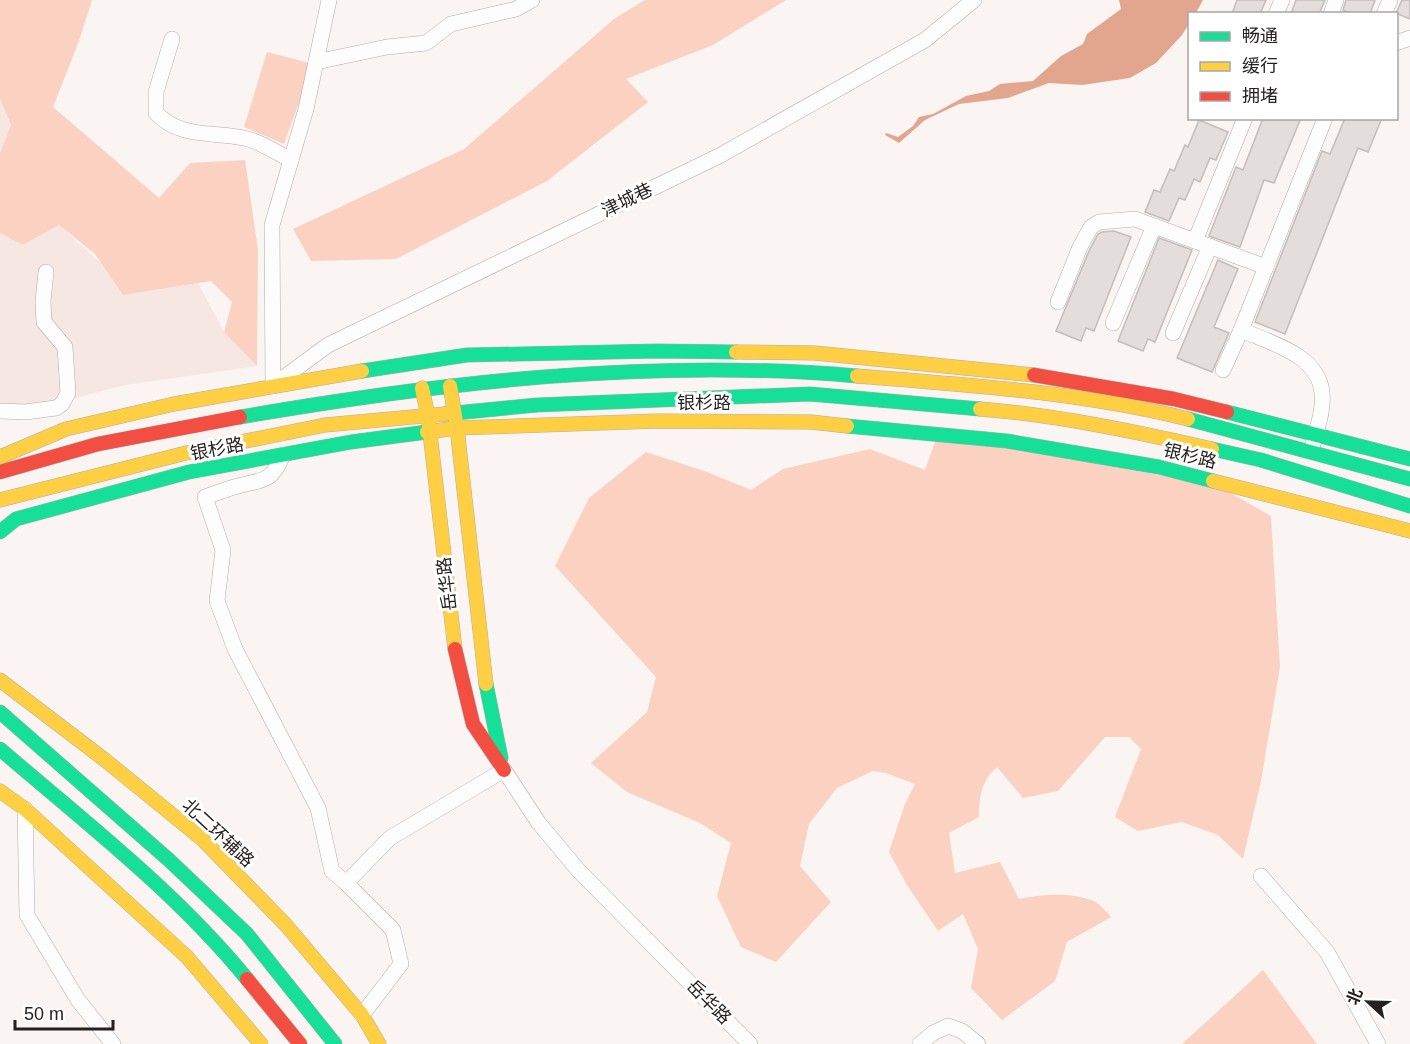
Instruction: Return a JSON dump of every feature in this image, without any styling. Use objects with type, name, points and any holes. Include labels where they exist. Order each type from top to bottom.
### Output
[{"type":"main road","points":[[0,459],[66,429],[174,404],[341,374],[467,355],[657,351],[814,352],[1016,372],[1174,399],[1410,459]]},
{"type":"main road","name":"银杉路","points":[[0,472],[98,444],[349,398],[422,388],[636,370],[814,372],[1007,388],[1107,402],[1185,418],[1410,479]]},
{"type":"main road","name":"岳华路","points":[[450,386],[457,428],[484,674],[504,770]]},
{"type":"main road","name":"岳华路","points":[[422,388],[428,416],[455,650],[473,724],[504,770]]},
{"type":"main road","name":"银杉路","points":[[0,500],[186,453],[325,425],[537,405],[810,394],[1007,411],[1161,437],[1261,460],[1410,506]]},
{"type":"main road","name":"银杉路","points":[[0,532],[16,519],[189,472],[351,442],[457,428],[658,421],[811,422],[1007,441],[1159,467],[1410,531]]},
{"type":"main road","points":[[0,459],[98,444]]},
{"type":"main road","name":"北二环辅路","points":[[0,680],[105,760],[202,839],[285,924],[362,1015],[379,1044]]},
{"type":"main road","points":[[0,712],[169,860],[247,934],[335,1044]]},
{"type":"main road","points":[[0,749],[147,875],[225,952],[300,1044]]},
{"type":"main road","points":[[0,791],[25,809],[187,957],[261,1044]]},
{"type":"street","points":[[273,386],[272,225],[306,109],[329,0]]},
{"type":"street","points":[[316,62],[387,46],[426,43],[452,24],[516,9],[532,0]]},
{"type":"street","name":"津城巷","points":[[273,386],[328,345],[719,156],[925,40],[974,0]]},
{"type":"street","points":[[172,39],[156,92],[156,113],[165,122],[186,132],[246,138],[291,160]]},
{"type":"street","points":[[1195,241],[1244,120]]},
{"type":"street","points":[[1223,370],[1324,120]]},
{"type":"street","points":[[1058,302],[1090,227],[1099,222],[1136,219],[1266,267]]},
{"type":"street","points":[[1113,322],[1154,226]]},
{"type":"street","points":[[1173,333],[1210,246]]},
{"type":"street","points":[[0,411],[25,412],[56,408],[62,404],[68,393],[65,347],[44,322],[43,301],[46,272]]},
{"type":"street","points":[[1241,330],[1301,358],[1318,377],[1322,393],[1321,411],[1310,453],[1302,472]]},
{"type":"street","points":[[283,455],[277,469],[263,481],[240,485],[205,496],[223,550],[217,601],[235,649],[318,808],[332,871],[346,882],[393,930],[401,964],[362,1015]]},
{"type":"street","points":[[346,882],[390,838],[504,770]]},
{"type":"street","name":"岳华路","points":[[504,770],[538,822],[579,870],[750,1044]]},
{"type":"street","points":[[25,809],[27,915],[78,1000],[113,1044]]},
{"type":"street","points":[[1261,876],[1327,952],[1378,1044]]},
{"type":"street","points":[[920,1044],[933,1033],[948,1026],[962,1030],[978,1044]]},
{"type":"shaded area","points":[[0,0],[92,0],[79,41],[53,107],[159,198],[190,163],[245,160],[258,250],[257,366],[224,332],[232,302],[211,281],[123,295],[95,254],[59,225],[23,245],[0,233],[0,153],[11,125],[0,99]]},
{"type":"shaded area","points":[[645,0],[786,0],[713,45],[626,79],[648,102],[547,181],[396,259],[311,261],[293,229],[464,149],[614,19]]},
{"type":"shaded area","points":[[1119,0],[1203,0],[1197,12],[1188,12],[1188,26],[1156,63],[1130,78],[1082,85],[1049,83],[1008,98],[959,104],[925,120],[899,143],[885,135],[886,133],[898,137],[913,126],[919,117],[933,114],[966,96],[989,91],[1000,84],[1033,81],[1061,56],[1083,44],[1087,34],[1121,9]]},
{"type":"shaded area","points":[[267,52],[313,64],[284,144],[244,127]]},
{"type":"shaded area","points":[[0,99],[11,125],[0,153]]},
{"type":"shaded area","points":[[59,225],[103,265],[123,295],[198,283],[224,332],[257,366],[125,385],[0,418],[0,233],[23,245]]},
{"type":"shaded area","points":[[938,434],[1218,486],[1271,516],[1280,667],[1261,781],[1243,859],[1218,835],[1182,822],[1138,831],[1115,817],[1141,749],[1129,737],[1105,737],[1058,791],[1023,798],[997,767],[984,784],[979,817],[949,833],[955,873],[1000,862],[1019,899],[1047,895],[1076,896],[1094,901],[1111,917],[1067,942],[1055,981],[1002,1020],[971,988],[978,949],[963,914],[938,931],[907,885],[889,852],[905,804],[915,784],[886,773],[873,771],[837,788],[809,824],[800,866],[831,902],[776,962],[741,947],[717,896],[731,843],[700,823],[627,792],[591,763],[647,712],[656,677],[555,566],[589,498],[646,452],[707,472],[751,490],[783,469],[870,449],[925,470]]},
{"type":"shaded area","points":[[1263,970],[1317,1044],[1182,1044]]},
{"type":"building","points":[[1237,0],[1266,0],[1261,12],[1233,12]]},
{"type":"building","points":[[1296,0],[1325,0],[1320,12],[1292,12]]},
{"type":"building","points":[[1346,0],[1375,0],[1371,12],[1343,10]]},
{"type":"building","points":[[1402,0],[1410,0],[1410,19],[1396,12]]},
{"type":"building","points":[[1199,120],[1228,132],[1216,160],[1210,158],[1200,182],[1194,179],[1185,200],[1179,198],[1169,221],[1145,212],[1154,190],[1160,192],[1170,169],[1174,171],[1185,145],[1188,147]]},
{"type":"building","points":[[1262,120],[1300,120],[1274,183],[1264,180],[1240,247],[1209,236],[1236,167],[1243,170]]},
{"type":"building","points":[[1344,120],[1381,120],[1368,152],[1358,148],[1285,334],[1255,322],[1322,151],[1330,154]]},
{"type":"building","points":[[1114,231],[1131,237],[1094,331],[1086,328],[1081,341],[1056,331],[1098,234]]},
{"type":"building","points":[[1159,238],[1192,250],[1155,342],[1148,339],[1143,351],[1118,341]]},
{"type":"building","points":[[1218,260],[1238,269],[1214,327],[1229,333],[1212,372],[1177,358]]},
{"type":"traffic: fast","points":[[362,371],[467,355],[657,351],[736,352]]},
{"type":"traffic: fast","points":[[240,417],[393,393],[547,377],[702,370],[780,371],[857,376]]},
{"type":"traffic: fast","points":[[445,414],[537,405],[810,394],[980,409]]},
{"type":"traffic: fast","points":[[1227,412],[1410,459]]},
{"type":"traffic: fast","points":[[1188,419],[1410,479]]},
{"type":"traffic: fast","points":[[847,426],[1007,441],[1159,467],[1213,481]]},
{"type":"traffic: fast","points":[[0,532],[16,519],[189,472],[351,442],[427,432]]},
{"type":"traffic: fast","points":[[1212,449],[1261,460],[1410,506]]},
{"type":"traffic: fast","points":[[486,684],[501,758]]},
{"type":"traffic: fast","points":[[0,712],[169,860],[247,934],[335,1044]]},
{"type":"traffic: fast","points":[[0,749],[160,887],[247,979]]},
{"type":"traffic: slow","points":[[736,352],[815,353],[1034,375]]},
{"type":"traffic: slow","points":[[0,457],[66,429],[174,404],[362,371]]},
{"type":"traffic: slow","points":[[857,376],[982,386],[1065,396],[1188,419]]},
{"type":"traffic: slow","points":[[450,386],[457,428],[486,684]]},
{"type":"traffic: slow","points":[[422,388],[428,416],[455,649]]},
{"type":"traffic: slow","points":[[980,409],[1126,430],[1212,449]]},
{"type":"traffic: slow","points":[[0,500],[186,453],[325,425],[445,414]]},
{"type":"traffic: slow","points":[[427,432],[457,428],[658,421],[811,422],[847,426]]},
{"type":"traffic: slow","points":[[1213,481],[1410,531]]},
{"type":"traffic: slow","points":[[0,680],[105,760],[202,839],[285,924],[362,1015],[379,1044]]},
{"type":"traffic: slow","points":[[0,791],[25,809],[187,957],[261,1044]]},
{"type":"traffic: jam","points":[[1034,375],[1174,399],[1227,412]]},
{"type":"traffic: jam","points":[[0,472],[98,444],[240,417]]},
{"type":"traffic: jam","points":[[455,649],[473,724],[504,770]]},
{"type":"traffic: jam","points":[[247,979],[300,1044]]}]
